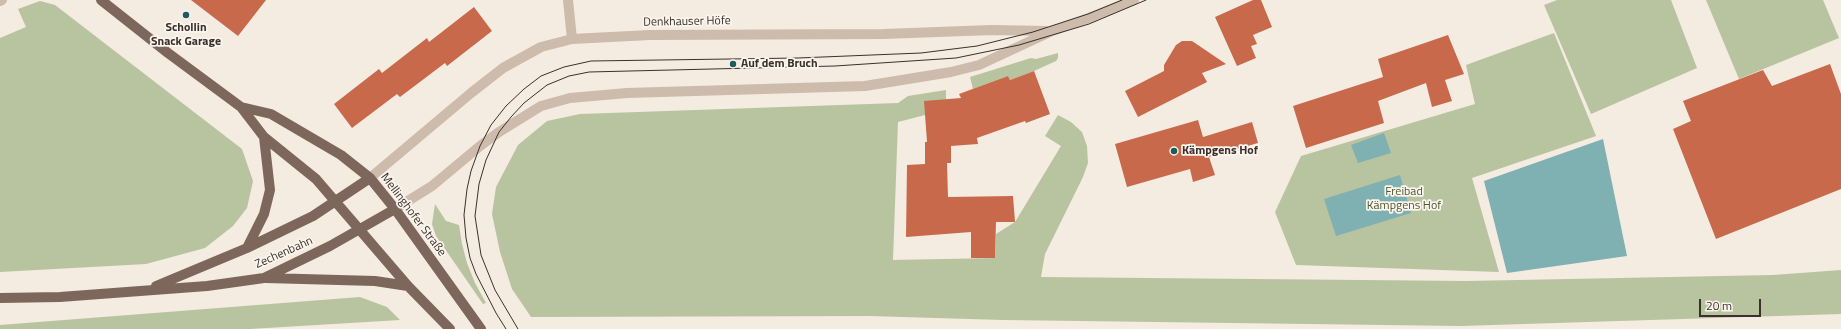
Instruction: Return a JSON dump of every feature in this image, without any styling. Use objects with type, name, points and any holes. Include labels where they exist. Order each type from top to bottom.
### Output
[{"type":"main road","name":"Mellinghofer Straße","points":[[101,0],[191,71],[241,107],[264,137],[316,179],[408,286],[450,329]]},
{"type":"main road","name":"Mellinghofer Straße","points":[[241,107],[271,114],[341,155],[370,178],[395,209],[481,329]]},
{"type":"main road","points":[[247,248],[264,214],[270,190],[264,137]]},
{"type":"main road","name":"Zechenbahn","points":[[150,289],[247,248],[313,216],[370,178]]},
{"type":"main road","name":"Zechenbahn","points":[[0,298],[60,297],[150,289],[207,286],[264,278],[330,246],[395,209]]},
{"type":"main road","points":[[264,278],[368,280],[408,286]]},
{"type":"street","points":[[568,0],[572,39]]},
{"type":"street","name":"Denkhauser Höfe","points":[[395,209],[432,186],[499,132],[541,106],[570,98],[627,93],[865,86],[951,72],[979,65],[1052,31],[1134,0]]},
{"type":"street","name":"Denkhauser Höfe","points":[[370,178],[503,68],[541,47],[572,39],[650,35],[883,34],[992,30],[1033,32],[1052,31]]},
{"type":"green space","points":[[1557,0],[1671,0],[1697,68],[1591,114],[1544,5]]},
{"type":"green space","points":[[1706,0],[1823,0],[1839,38],[1739,79]]},
{"type":"green space","points":[[40,1],[55,5],[242,149],[253,181],[247,208],[233,226],[205,248],[146,264],[0,272],[0,38],[26,27],[18,9]]},
{"type":"green space","name":"Freibad Kämpgens Hof","points":[[1554,33],[1596,136],[1472,178],[1499,272],[1296,265],[1275,212],[1301,156],[1475,104],[1466,65]]},
{"type":"green space","points":[[1058,53],[1058,58],[1056,61],[1034,71],[1010,80],[1008,76],[973,89],[970,77],[1031,58],[1036,59]]},
{"type":"green space","points":[[946,90],[946,99],[925,115],[898,122],[893,260],[995,258],[996,234],[1015,222],[1061,146],[1045,136],[1058,115],[1071,122],[1082,132],[1087,146],[1088,163],[1083,177],[1045,254],[1041,277],[1467,281],[1773,275],[1841,270],[1841,314],[1461,326],[1003,320],[869,316],[531,317],[512,289],[500,252],[492,214],[496,187],[518,145],[547,121],[580,114],[898,103],[908,96]]},
{"type":"green space","points":[[435,204],[446,221],[459,225],[467,263],[475,283],[486,303],[483,304],[436,236],[432,224]]},
{"type":"green space","points":[[360,297],[387,307],[400,320],[250,329],[0,329],[0,325]]},
{"type":"water","points":[[1384,133],[1391,153],[1358,163],[1351,145]]},
{"type":"water","points":[[1603,139],[1627,256],[1507,273],[1484,181]]},
{"type":"water","points":[[1400,175],[1411,213],[1336,236],[1324,199]]},
{"type":"building","points":[[191,0],[266,0],[238,36]]},
{"type":"building","points":[[1253,0],[1261,0],[1272,27],[1253,35],[1257,44],[1251,46],[1256,58],[1237,66],[1215,17]]},
{"type":"building","points":[[474,7],[492,31],[447,66],[445,63],[400,97],[397,94],[352,128],[334,104],[379,69],[382,73],[427,38],[429,42]]},
{"type":"building","points":[[1448,35],[1464,74],[1445,80],[1452,101],[1432,107],[1426,83],[1378,101],[1384,123],[1306,148],[1293,106],[1383,77],[1378,59]]},
{"type":"building","points":[[1182,41],[1192,41],[1226,64],[1202,73],[1207,82],[1138,117],[1125,91],[1164,71],[1164,65],[1176,45]]},
{"type":"building","points":[[1830,64],[1841,94],[1841,189],[1716,239],[1673,129],[1691,121],[1683,101],[1763,70],[1772,86]]},
{"type":"building","points":[[1034,71],[1050,114],[977,138],[978,144],[951,146],[951,163],[947,163],[948,197],[1013,196],[1015,222],[996,222],[995,258],[971,258],[971,232],[906,237],[907,165],[925,164],[925,142],[927,142],[924,101],[961,98],[959,94],[1008,76],[1010,80]]},
{"type":"building","name":"Kämpgens Hof","points":[[1198,120],[1203,137],[1252,122],[1258,143],[1209,157],[1215,175],[1193,182],[1190,169],[1127,187],[1115,144]]},
{"type":"tram line","points":[[506,329],[476,274],[470,258],[464,215],[467,189],[471,171],[480,146],[491,125],[506,106],[541,76],[564,67],[591,61],[798,58],[921,53],[977,46],[1033,32],[1088,14],[1122,0]]},
{"type":"tram line","points":[[518,329],[495,290],[481,255],[475,216],[479,184],[486,160],[499,132],[524,103],[547,85],[569,76],[589,72],[835,66],[956,58],[1019,45],[1089,24],[1146,0]]},
{"type":"place","name":"Schollin Snack Garage","points":[[186,15]]},
{"type":"place","name":"Auf dem Bruch","points":[[733,64]]},
{"type":"place","name":"Kämpgens Hof","points":[[1174,151]]}]
